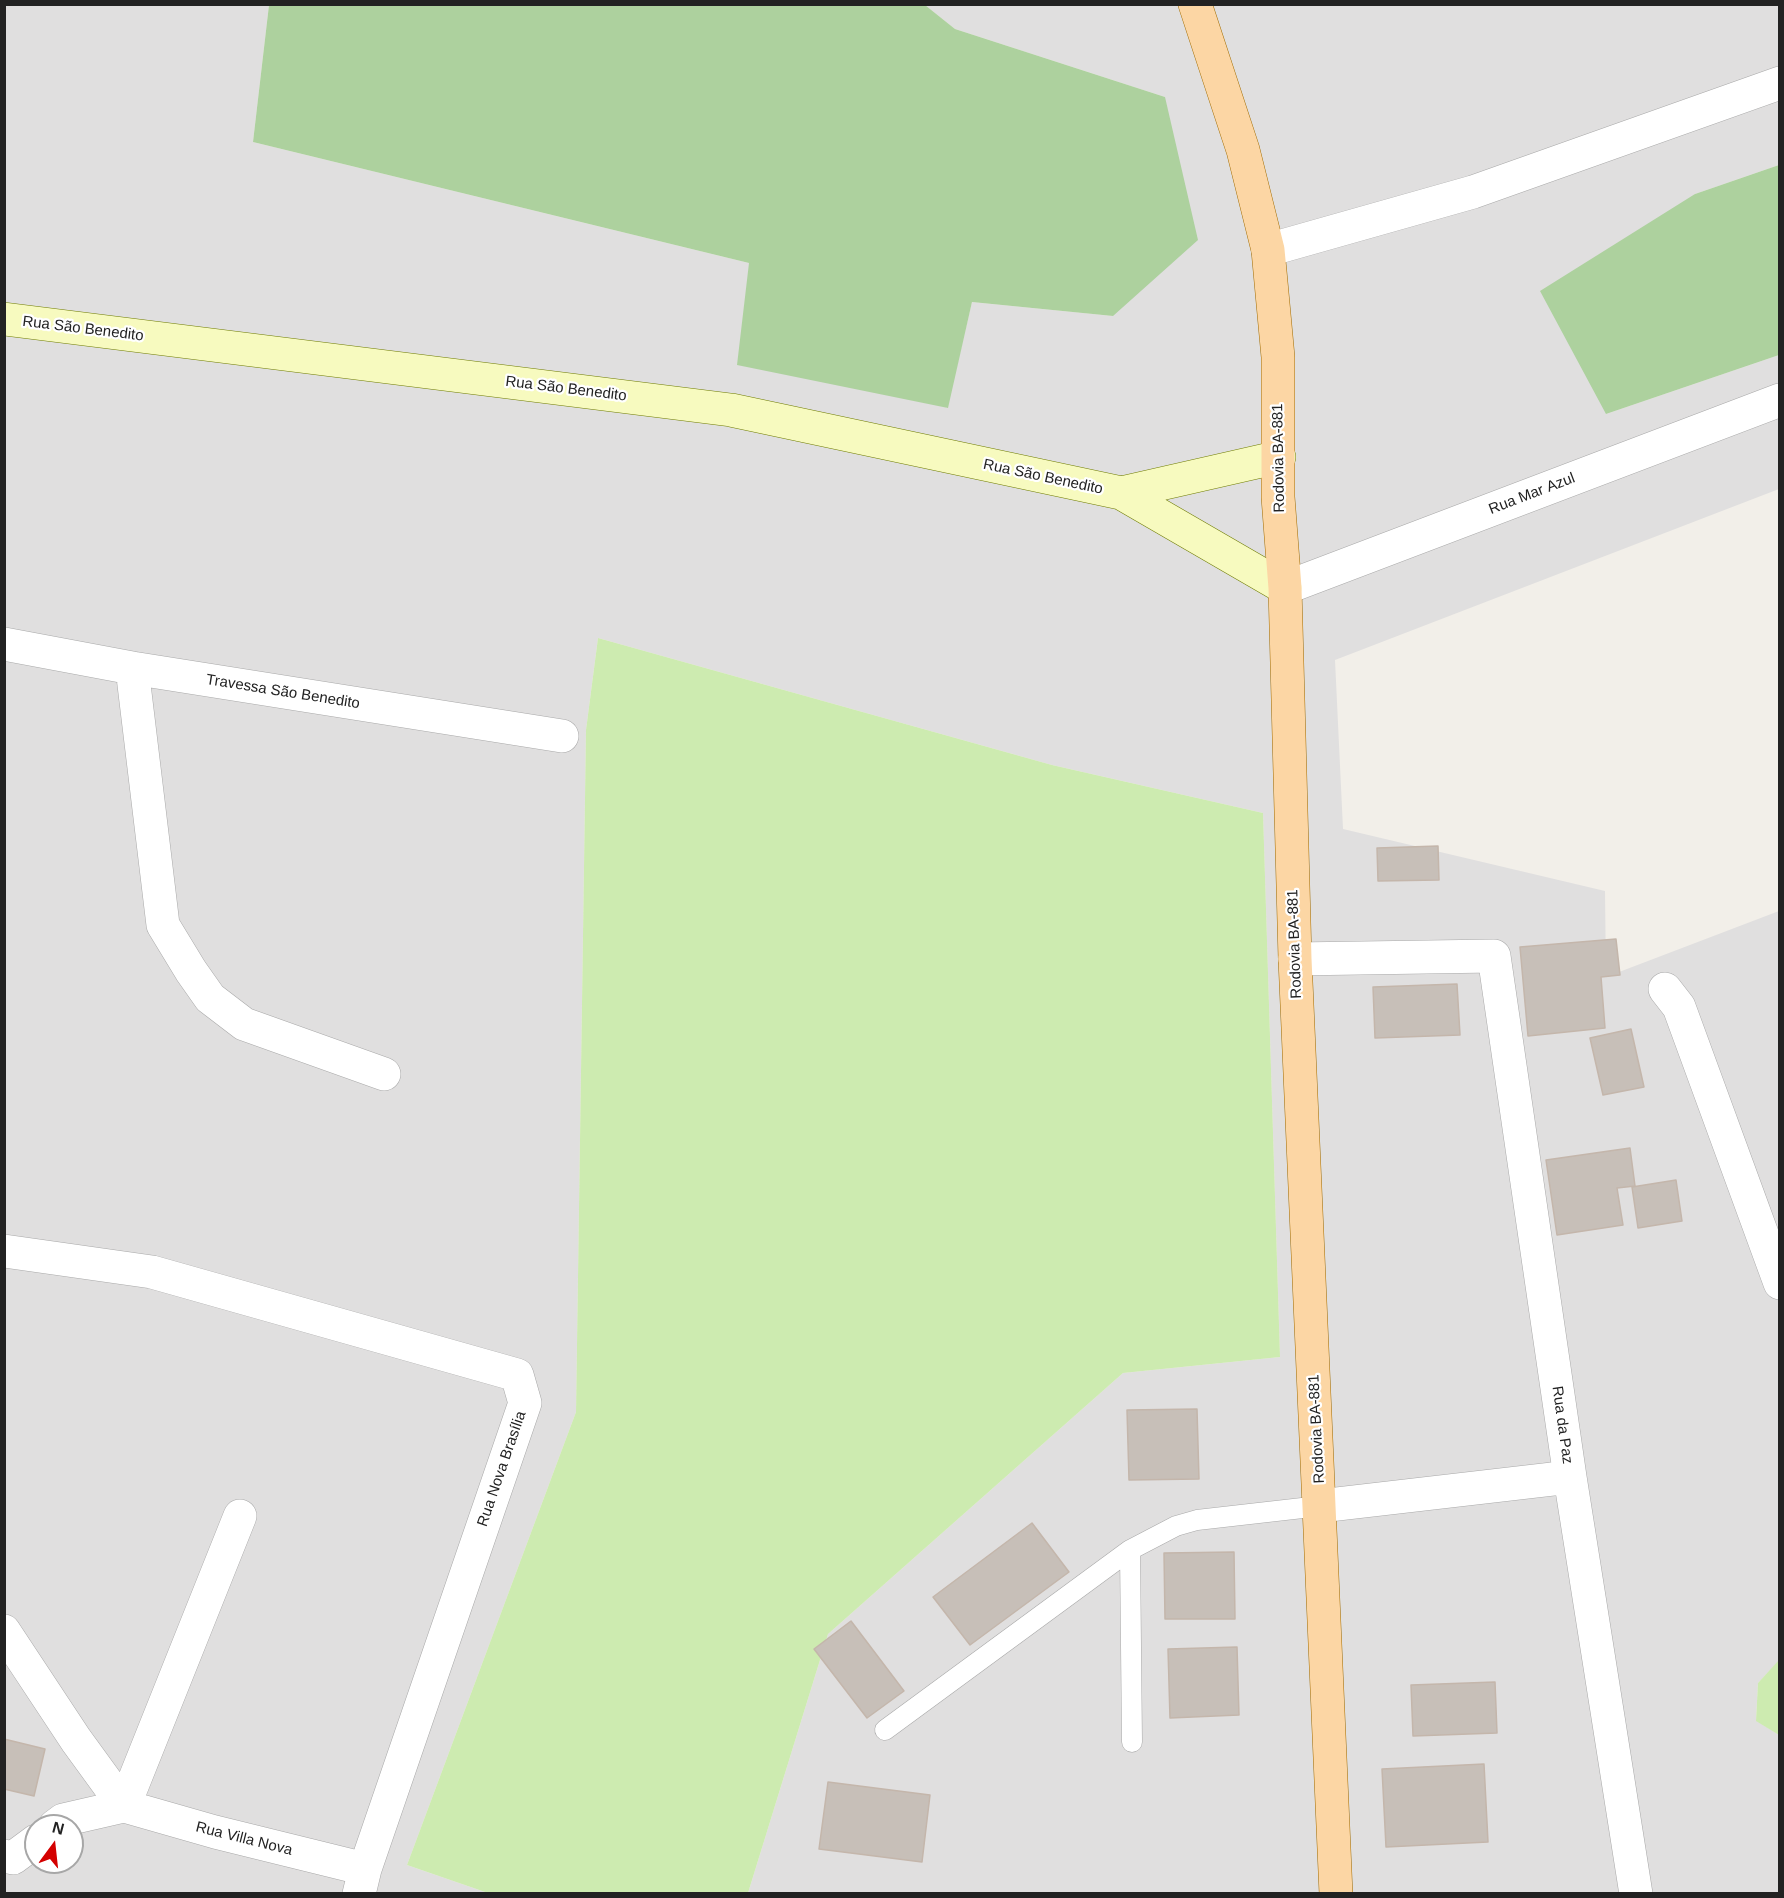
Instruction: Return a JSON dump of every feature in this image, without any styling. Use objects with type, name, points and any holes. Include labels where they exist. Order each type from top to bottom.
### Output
[{"type":"main road","name":"Rodovia BA-881","points":[[1195,4],[1243,150],[1268,250],[1278,357],[1278,497],[1285,588],[1295,959],[1336,1893]]},
{"type":"street","points":[[1268,250],[1473,192],[1779,83]]},
{"type":"street","name":"Rua São Benedito","points":[[4,319],[731,410],[1121,493],[1285,588]]},
{"type":"street","name":"Rua Mar Azul","points":[[1285,588],[1779,400]]},
{"type":"street","name":"Rua São Benedito","points":[[1121,493],[1279,457]]},
{"type":"street","name":"Travessa São Benedito","points":[[4,644],[132,668],[562,736]]},
{"type":"street","points":[[132,668],[163,926],[210,998],[244,1024],[384,1074]]},
{"type":"street","name":"Rua da Paz","points":[[1295,959],[1494,956],[1570,1477],[1636,1893]]},
{"type":"street","points":[[1665,989],[1679,1007],[1779,1283]]},
{"type":"street","name":"Rua Nova Brasília","points":[[4,1251],[152,1272],[517,1375],[525,1403],[362,1881]]},
{"type":"street","points":[[1320,1506],[1570,1477]]},
{"type":"street","points":[[124,1806],[240,1516]]},
{"type":"street","points":[[4,1631],[76,1740],[124,1806]]},
{"type":"street","name":"Rua Villa Nova","points":[[84,1815],[124,1806],[362,1881]]},
{"type":"street","points":[[4,1856],[13,1858],[24,1849]]},
{"type":"lane","points":[[885,1730],[1130,1550],[1176,1526],[1197,1520],[1320,1506]]},
{"type":"lane","points":[[1130,1550],[1132,1742]]},
{"type":"shaded area","points":[[5,5],[269,5],[253,142],[749,263],[947,408],[972,302],[1113,316],[1165,97],[955,29],[925,5],[1779,5],[1779,165],[1695,194],[1606,414],[1779,355],[1779,489],[1335,660],[1343,829],[1605,891],[1606,977],[1779,911],[1780,1660],[1758,1683],[1756,1720],[1779,1735],[1779,1893],[748,1893],[828,1634],[1123,1373],[1280,1357],[1263,813],[1052,765],[598,638],[586,730],[576,1412],[407,1865],[488,1893],[5,1894]]},
{"type":"green space","points":[[269,5],[925,5],[955,29],[1165,97],[1198,240],[1113,316],[972,302],[948,408],[737,365],[749,263],[253,142]]},
{"type":"green space","points":[[1779,165],[1779,355],[1606,414],[1540,291],[1695,194]]},
{"type":"green space","points":[[598,638],[1052,765],[1263,813],[1280,1357],[1123,1373],[828,1634],[748,1893],[488,1893],[407,1865],[576,1412],[586,730]]},
{"type":"green space","points":[[1779,1660],[1779,1735],[1756,1721],[1758,1683]]},
{"type":"building","points":[[1438,846],[1439,880],[1378,881],[1377,848]]},
{"type":"building","points":[[1616,939],[1620,975],[1601,977],[1605,1028],[1528,1036],[1520,947]]},
{"type":"building","points":[[1457,984],[1460,1035],[1375,1038],[1373,987]]},
{"type":"building","points":[[1631,1029],[1644,1087],[1603,1095],[1590,1038]]},
{"type":"building","points":[[1630,1148],[1635,1186],[1617,1188],[1623,1225],[1557,1235],[1546,1160]]},
{"type":"building","points":[[1676,1180],[1682,1221],[1638,1228],[1632,1187]]},
{"type":"building","points":[[1197,1409],[1199,1479],[1129,1480],[1127,1410]]},
{"type":"building","points":[[1032,1523],[1069,1572],[970,1645],[933,1597]]},
{"type":"building","points":[[1234,1552],[1235,1619],[1165,1619],[1164,1553]]},
{"type":"building","points":[[851,1621],[904,1691],[867,1718],[814,1649]]},
{"type":"building","points":[[1237,1647],[1239,1715],[1170,1718],[1168,1649]]},
{"type":"building","points":[[1495,1682],[1497,1733],[1413,1736],[1411,1685]]},
{"type":"building","points":[[4,1739],[45,1749],[34,1796],[4,1789]]},
{"type":"building","points":[[1484,1764],[1488,1842],[1386,1847],[1382,1769]]},
{"type":"building","points":[[828,1782],[930,1795],[922,1862],[819,1849]]}]
